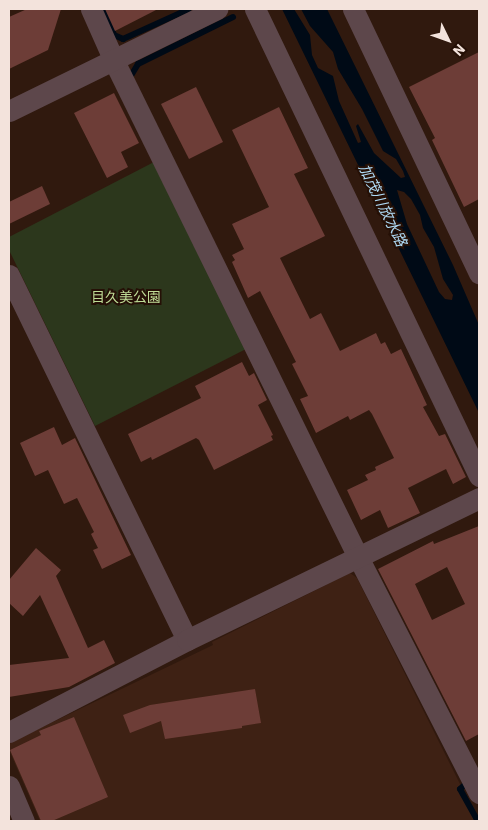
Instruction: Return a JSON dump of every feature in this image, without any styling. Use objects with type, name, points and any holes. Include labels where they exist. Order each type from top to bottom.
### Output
[{"type":"street","points":[[91,9],[114,61],[358,557],[479,793]]},
{"type":"street","points":[[9,111],[217,9]]},
{"type":"street","points":[[255,9],[479,476]]},
{"type":"street","points":[[353,9],[479,273]]},
{"type":"street","points":[[9,274],[187,640]]},
{"type":"street","points":[[9,732],[187,640],[479,498]]},
{"type":"street","points":[[9,786],[24,821]]},
{"type":"shaded area","points":[[350,573],[357,578],[461,786],[458,789],[475,821],[40,821],[9,750],[9,743],[213,645],[212,642]]},
{"type":"green space","name":"目久美公園","points":[[154,162],[246,349],[95,426],[9,250],[9,237]]},
{"type":"water","name":"加茂川放水路","points":[[282,9],[294,9],[310,35],[312,55],[318,68],[333,76],[339,101],[358,143],[361,142],[356,126],[358,124],[374,153],[401,178],[405,177],[396,159],[383,151],[362,109],[338,69],[333,52],[310,26],[301,9],[327,9],[453,265],[479,325],[479,413]],"holes":[[[397,190],[404,192],[411,199],[420,215],[423,228],[434,247],[443,279],[453,295],[452,300],[445,299],[439,292],[407,224]]]},
{"type":"building","points":[[27,9],[61,9],[48,50],[9,69],[9,17]]},
{"type":"building","points":[[105,9],[158,9],[115,31]]},
{"type":"building","points":[[479,52],[479,199],[464,207],[432,140],[435,138],[409,87]]},
{"type":"building","points":[[196,87],[223,142],[189,159],[161,104]]},
{"type":"building","points":[[114,93],[139,143],[121,152],[128,167],[107,178],[74,113]]},
{"type":"building","points":[[279,107],[308,168],[294,174],[325,236],[280,258],[310,319],[321,313],[340,351],[376,333],[381,344],[385,342],[391,354],[401,349],[427,405],[423,407],[439,436],[445,434],[466,477],[453,484],[446,469],[408,488],[420,513],[388,528],[380,510],[361,520],[347,490],[368,480],[365,475],[376,470],[375,467],[394,458],[372,414],[369,410],[350,420],[348,416],[316,433],[300,399],[308,396],[292,364],[296,362],[260,291],[248,298],[232,262],[235,260],[232,255],[244,249],[232,224],[269,207],[232,130]]},
{"type":"building","points":[[42,186],[50,204],[9,224],[9,202]]},
{"type":"building","points":[[242,362],[249,376],[254,373],[267,400],[258,405],[273,435],[271,436],[273,440],[214,470],[199,440],[196,438],[152,460],[151,457],[141,462],[128,434],[201,398],[195,386]]},
{"type":"building","points":[[54,427],[62,445],[75,438],[131,555],[102,569],[93,550],[98,548],[91,534],[94,532],[77,498],[64,504],[48,470],[35,476],[20,443]]},
{"type":"building","points":[[479,526],[479,734],[466,741],[378,569],[433,541],[434,544]],"holes":[[[447,567],[465,604],[432,620],[415,584]]]},
{"type":"building","points":[[36,548],[61,570],[56,576],[88,648],[104,640],[115,663],[69,687],[9,697],[9,665],[69,658],[40,595],[23,616],[9,603],[9,580]]},
{"type":"building","points":[[255,689],[261,723],[242,726],[242,728],[165,739],[161,721],[130,733],[123,715],[150,705]]},
{"type":"building","points":[[74,717],[108,797],[52,821],[41,821],[10,750],[41,735],[39,731]]},
{"type":"waterway","points":[[103,9],[114,35],[123,39],[189,9]]},
{"type":"waterway","points":[[132,74],[138,64],[233,17]]},
{"type":"waterway","points":[[469,781],[460,789],[478,821]]}]
